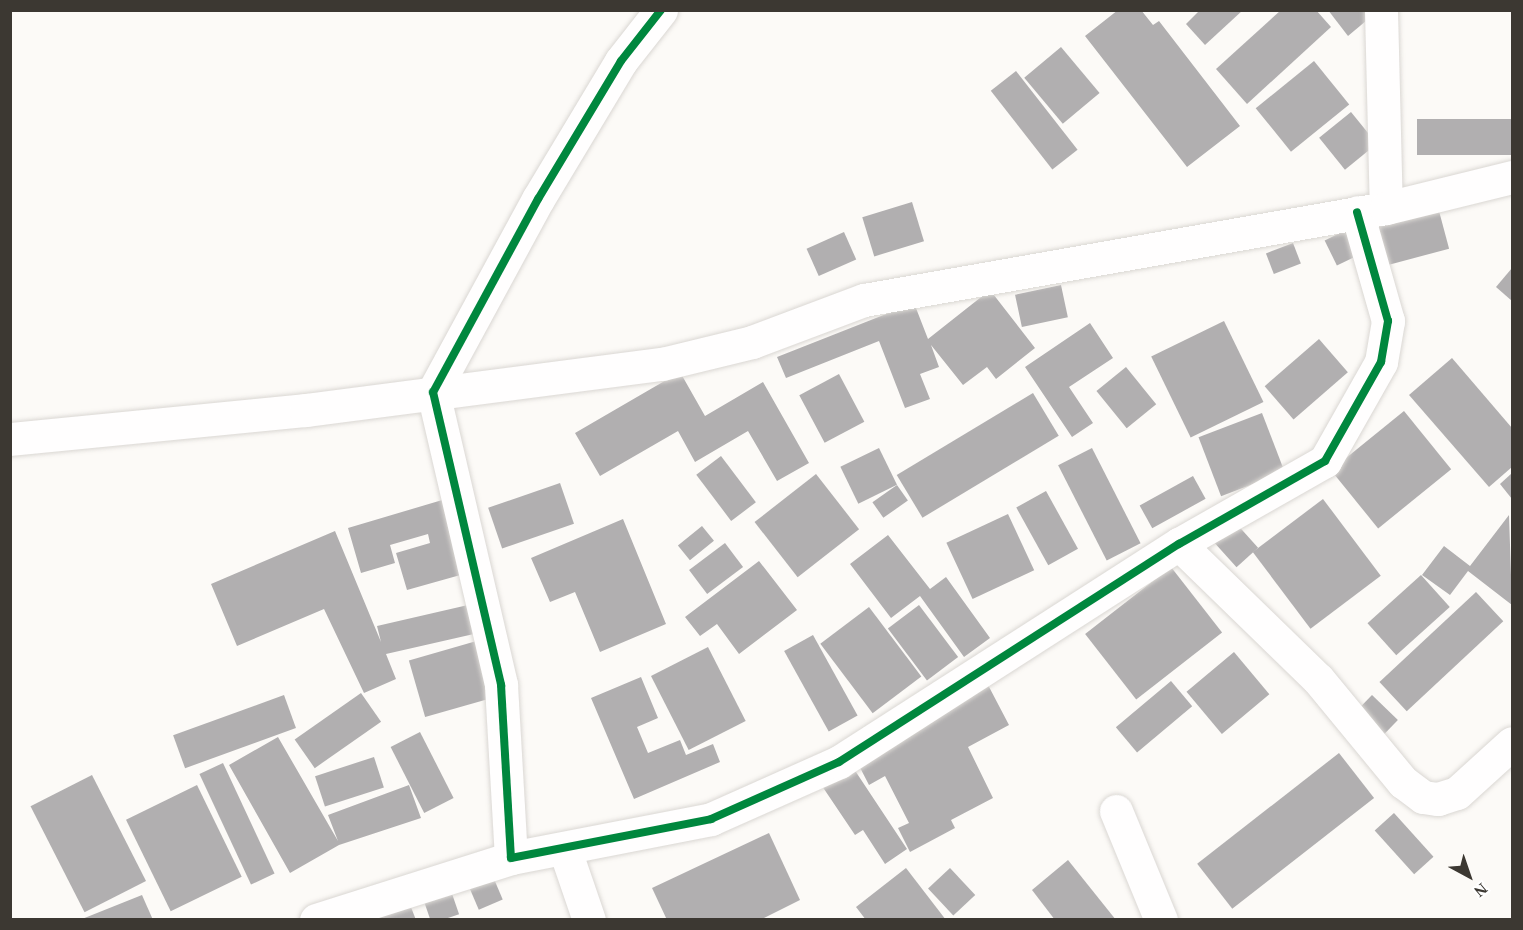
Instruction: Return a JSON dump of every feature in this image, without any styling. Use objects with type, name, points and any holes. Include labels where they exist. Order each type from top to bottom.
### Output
[{"type":"street","points":[[511,858],[501,685],[433,392],[543,189],[621,61],[662,10]]},
{"type":"street","points":[[316,920],[511,858],[566,850],[711,819],[839,762],[1179,544],[1325,461],[1381,362],[1388,321],[1371,210],[1381,10]]},
{"type":"street","points":[[10,439],[306,410],[662,364],[752,342],[864,300],[1371,210],[1512,177]]},
{"type":"street","points":[[1179,544],[1318,679],[1403,782],[1423,797],[1438,800],[1457,793],[1512,743]]},
{"type":"street","points":[[1116,811],[1161,920]]},
{"type":"street","points":[[566,850],[589,920]]},
{"type":"building","points":[[1118,10],[1141,10],[1153,25],[1159,21],[1240,126],[1187,167],[1085,36]]},
{"type":"building","points":[[1200,10],[1243,10],[1205,45],[1186,24]]},
{"type":"building","points":[[1281,10],[1316,10],[1331,27],[1247,104],[1216,69]]},
{"type":"building","points":[[1328,10],[1379,10],[1348,36]]},
{"type":"building","points":[[1061,47],[1100,93],[1063,124],[1024,78]]},
{"type":"building","points":[[1314,61],[1349,105],[1291,152],[1256,108]]},
{"type":"building","points":[[1016,71],[1078,150],[1052,170],[991,91]]},
{"type":"building","points":[[1351,112],[1377,144],[1345,170],[1319,138]]},
{"type":"building","points":[[1417,119],[1512,119],[1512,155],[1417,155]]},
{"type":"building","points":[[912,202],[924,241],[874,256],[862,217]]},
{"type":"building","points":[[1439,211],[1449,249],[1385,266],[1375,228]]},
{"type":"building","points":[[1348,229],[1360,254],[1337,266],[1325,240]]},
{"type":"building","points":[[844,232],[856,259],[819,276],[807,249]]},
{"type":"building","points":[[1293,243],[1301,264],[1274,274],[1266,253]]},
{"type":"building","points":[[1512,268],[1512,301],[1496,287]]},
{"type":"building","points":[[1061,285],[1068,317],[1022,327],[1015,295]]},
{"type":"building","points":[[990,290],[1035,348],[996,379],[987,367],[963,385],[931,345],[939,367],[920,374],[930,399],[905,408],[879,341],[786,378],[777,357],[914,303],[928,339]]},
{"type":"building","points":[[1224,321],[1263,402],[1191,437],[1151,357]]},
{"type":"building","points":[[1090,323],[1113,358],[1069,387],[1093,423],[1072,437],[1025,367]]},
{"type":"building","points":[[1319,339],[1348,372],[1294,419],[1265,386]]},
{"type":"building","points":[[1452,358],[1512,428],[1512,467],[1489,487],[1409,395]]},
{"type":"building","points":[[1126,367],[1156,404],[1127,428],[1096,391]]},
{"type":"building","points":[[680,372],[705,416],[763,382],[809,463],[777,481],[748,431],[695,462],[678,431],[600,476],[575,433]]},
{"type":"building","points":[[839,374],[864,422],[825,443],[799,395]]},
{"type":"building","points":[[1033,393],[1059,436],[922,518],[897,475]]},
{"type":"building","points":[[1404,411],[1451,469],[1378,528],[1331,470]]},
{"type":"building","points":[[1262,413],[1285,472],[1221,496],[1199,437]]},
{"type":"building","points":[[879,448],[897,485],[858,504],[840,467]]},
{"type":"building","points":[[1092,448],[1141,543],[1107,561],[1058,465]]},
{"type":"building","points":[[721,456],[756,502],[731,521],[696,475]]},
{"type":"building","points":[[1512,473],[1512,499],[1500,484]]},
{"type":"building","points":[[816,474],[859,529],[798,577],[755,522]]},
{"type":"building","points":[[1193,476],[1206,499],[1152,528],[1140,506]]},
{"type":"building","points":[[560,483],[574,524],[502,548],[488,508]]},
{"type":"building","points":[[897,485],[908,501],[883,518],[872,502]]},
{"type":"building","points":[[1046,491],[1078,549],[1048,565],[1016,507]]},
{"type":"building","points":[[449,498],[471,572],[407,590],[396,553],[430,543],[428,534],[390,545],[395,563],[361,573],[348,528]]},
{"type":"building","points":[[1323,499],[1381,576],[1310,629],[1253,552]]},
{"type":"building","points":[[1008,514],[1034,570],[973,599],[946,543]]},
{"type":"building","points":[[1509,515],[1512,605],[1468,571],[1450,595],[1422,575],[1444,546],[1470,566]]},
{"type":"building","points":[[623,519],[666,624],[600,652],[575,592],[550,602],[531,558]]},
{"type":"building","points":[[1234,521],[1258,548],[1237,567],[1212,540]]},
{"type":"building","points":[[702,526],[714,541],[690,560],[678,546]]},
{"type":"building","points":[[335,531],[381,642],[377,626],[481,602],[487,631],[386,654],[396,679],[364,693],[324,609],[237,646],[211,584]]},
{"type":"building","points":[[888,535],[930,589],[946,577],[990,638],[964,657],[920,596],[891,618],[850,564]]},
{"type":"building","points":[[725,543],[743,567],[707,594],[689,570]]},
{"type":"building","points":[[759,561],[797,610],[739,654],[717,624],[700,636],[685,617]]},
{"type":"building","points":[[1171,567],[1222,632],[1136,700],[1085,634]]},
{"type":"building","points":[[1421,575],[1450,607],[1396,655],[1367,623]]},
{"type":"building","points":[[1476,592],[1503,621],[1407,711],[1379,682]]},
{"type":"building","points":[[919,605],[958,657],[927,680],[888,628]]},
{"type":"building","points":[[869,607],[921,676],[873,713],[820,644]]},
{"type":"building","points":[[813,635],[858,715],[829,731],[784,651]]},
{"type":"building","points":[[480,640],[496,697],[425,717],[409,660]]},
{"type":"building","points":[[708,647],[746,721],[689,750],[651,676]]},
{"type":"building","points":[[1234,652],[1269,694],[1222,734],[1187,692]]},
{"type":"building","points":[[641,677],[658,718],[637,727],[648,753],[680,740],[686,755],[713,744],[720,762],[634,799],[591,698]]},
{"type":"building","points":[[1171,681],[1192,706],[1137,753],[1116,727]]},
{"type":"building","points":[[987,683],[1009,725],[968,747],[993,798],[951,820],[955,828],[910,852],[898,828],[909,823],[885,776],[869,785],[853,754]]},
{"type":"building","points":[[361,693],[381,722],[315,768],[295,739]]},
{"type":"building","points":[[284,695],[296,728],[185,768],[173,735]]},
{"type":"building","points":[[1372,695],[1398,720],[1383,736],[1357,711]]},
{"type":"building","points":[[420,732],[454,798],[424,813],[391,747]]},
{"type":"building","points":[[278,737],[338,841],[328,815],[409,785],[421,818],[339,845],[290,873],[229,765]]},
{"type":"building","points":[[1339,753],[1374,798],[1232,909],[1197,864]]},
{"type":"building","points":[[374,757],[384,787],[325,807],[315,776]]},
{"type":"building","points":[[223,763],[275,874],[251,885],[199,774]]},
{"type":"building","points":[[850,763],[907,849],[885,864],[863,830],[855,835],[820,783]]},
{"type":"building","points":[[92,775],[146,881],[85,912],[31,806]]},
{"type":"building","points":[[197,785],[242,877],[171,911],[126,820]]},
{"type":"building","points":[[1394,813],[1433,857],[1414,874],[1375,830]]},
{"type":"building","points":[[769,833],[800,900],[760,920],[667,920],[652,888]]},
{"type":"building","points":[[1068,860],[1116,920],[1055,920],[1032,890]]},
{"type":"building","points":[[906,868],[946,920],[866,920],[856,907]]},
{"type":"building","points":[[950,868],[975,895],[953,916],[928,888]]},
{"type":"building","points":[[491,872],[503,900],[479,910],[467,882]]},
{"type":"building","points":[[448,882],[459,914],[442,920],[430,920],[421,891]]},
{"type":"building","points":[[142,895],[153,920],[82,920],[82,919]]},
{"type":"building","points":[[407,897],[416,920],[350,920]]},
{"type":"cycle path","points":[[661,10],[621,61],[538,199],[433,392],[501,685],[511,858],[711,819],[839,762],[1179,544],[1325,461],[1381,362],[1388,321],[1357,212]]}]
